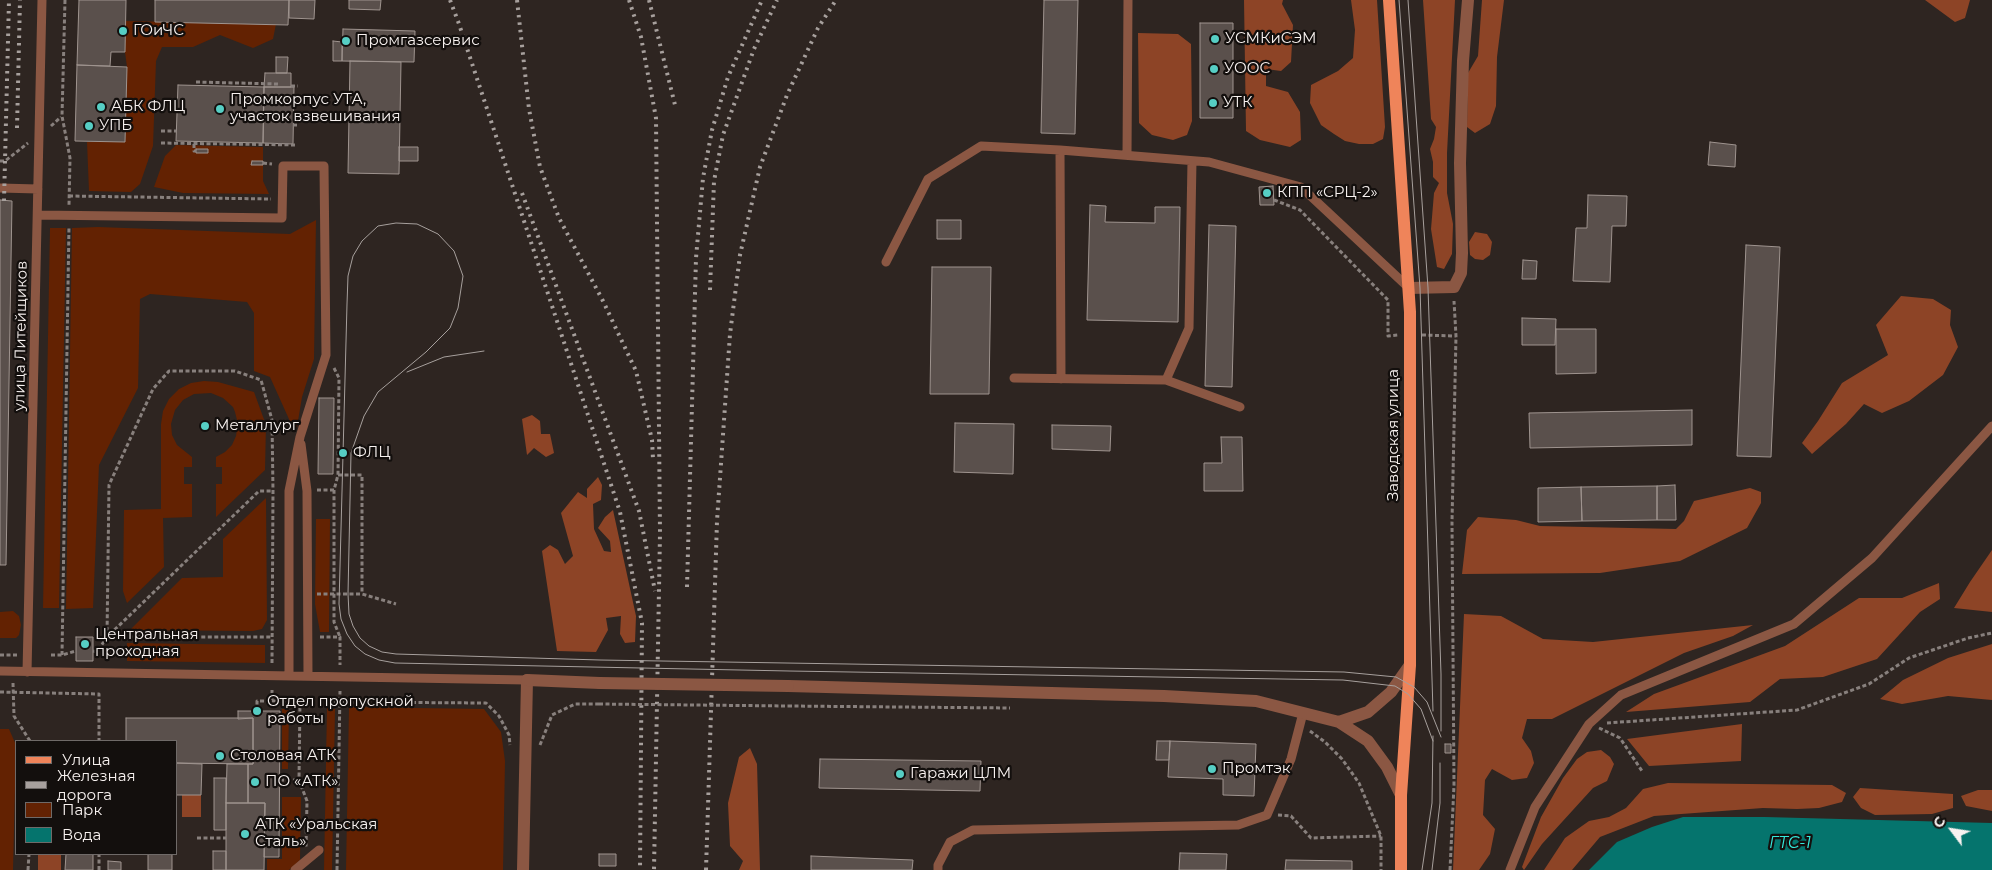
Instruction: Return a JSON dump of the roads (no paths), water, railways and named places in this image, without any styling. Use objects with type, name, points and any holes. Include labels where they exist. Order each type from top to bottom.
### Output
[{"type":"main road","name":"Заводская улица","points":[[1389,0],[1409,288],[1410,335],[1410,666],[1401,795],[1400,870]]},
{"type":"street","points":[[1409,288],[1454,287],[1461,273],[1460,163],[1463,62],[1468,0]]},
{"type":"street","points":[[523,870],[527,680],[1164,696],[1256,701],[1302,719],[1339,722],[1368,712],[1391,692],[1410,666]]},
{"type":"street","points":[[1339,722],[1368,741],[1387,766],[1401,795]]},
{"type":"lane","name":"улица Литейщиков","points":[[27,672],[42,0]]},
{"type":"lane","points":[[1127,156],[1128,0]]},
{"type":"lane","points":[[886,262],[928,179],[981,146],[1060,150],[1209,162],[1301,187],[1409,288]]},
{"type":"lane","points":[[1060,150],[1061,379]]},
{"type":"lane","points":[[1166,380],[1189,328],[1192,161]]},
{"type":"lane","points":[[38,215],[282,218],[283,166],[324,166],[326,354],[300,437],[289,491],[289,676]]},
{"type":"lane","points":[[0,188],[38,189]]},
{"type":"lane","points":[[1014,378],[1166,380],[1240,406]]},
{"type":"lane","points":[[1510,870],[1535,807],[1589,724],[1621,695],[1794,624],[1872,558],[1992,426]]},
{"type":"lane","points":[[300,437],[307,490],[308,676]]},
{"type":"lane","points":[[0,671],[527,680]]},
{"type":"lane","points":[[938,870],[938,865],[950,842],[973,830],[1238,825],[1267,815],[1291,759],[1302,719]]},
{"type":"lane","points":[[295,870],[319,850]]},
{"type":"water","name":"ГТС-1","points":[[1683,817],[1765,817],[1992,823],[1992,870],[1589,870],[1617,842],[1652,827]]},
{"type":"tram line","points":[[1399,0],[1420,288],[1433,711]]},
{"type":"tram line","points":[[1408,0],[1428,288],[1441,674],[1441,731]]},
{"type":"tram line","points":[[1433,741],[1421,709],[1408,694],[1395,686],[1343,680],[395,663],[379,660],[365,654],[355,646],[347,634],[341,619],[339,604],[348,276],[353,256],[362,241],[378,226],[396,223],[417,224],[438,234],[454,251],[463,276],[458,308],[450,328],[426,352],[378,392],[364,416],[351,453],[349,614],[360,638],[369,646],[382,652],[600,660],[1344,672],[1396,677],[1414,687],[1427,702],[1441,737]]},
{"type":"tram line","points":[[407,372],[444,357],[484,351]]},
{"type":"tram line","points":[[1422,870],[1432,803],[1433,736]]},
{"type":"tram line","points":[[1432,870],[1440,803],[1440,763]]},
{"type":"railway","points":[[4,201],[9,0]]},
{"type":"railway","points":[[17,128],[20,0]]},
{"type":"railway","points":[[450,0],[620,512],[642,623],[640,870]]},
{"type":"railway","points":[[517,0],[529,109],[540,167],[559,218],[603,301],[636,371],[652,440],[653,459]]},
{"type":"railway","points":[[629,0],[641,37],[656,118],[660,533],[654,870]]},
{"type":"railway","points":[[649,0],[676,109]]},
{"type":"railway","points":[[687,587],[696,258],[703,178],[712,130],[728,77],[762,0]]},
{"type":"railway","points":[[710,290],[714,181],[723,135],[754,49],[777,0]]},
{"type":"railway","points":[[706,870],[717,521],[730,334],[740,255],[760,167],[787,95],[818,28],[836,0]]},
{"type":"railway","points":[[522,193],[639,511],[655,591]]},
{"type":"place","name":"ГОиЧС","points":[[123,31]]},
{"type":"place","name":"УСМКиСЭМ","points":[[1215,39]]},
{"type":"place","name":"Промгазсервис","points":[[346,41]]},
{"type":"place","name":"УООС","points":[[1214,69]]},
{"type":"place","name":"УТК","points":[[1213,103]]},
{"type":"place","name":"АБК ФЛЦ","points":[[101,107]]},
{"type":"place","name":"Промкорпус УТА, участок взвешивания","points":[[220,109]]},
{"type":"place","name":"УПБ","points":[[89,126]]},
{"type":"place","name":"КПП «СРЦ-2»","points":[[1267,193]]},
{"type":"place","name":"Металлург","points":[[205,426]]},
{"type":"place","name":"ФЛЦ","points":[[343,453]]},
{"type":"place","name":"Центральная проходная","points":[[85,644]]},
{"type":"place","name":"Отдел пропускной работы","points":[[257,711]]},
{"type":"place","name":"Столовая АТК","points":[[220,756]]},
{"type":"place","name":"Промтэк","points":[[1212,769]]},
{"type":"place","name":"Гаражи ЦЛМ","points":[[900,774]]},
{"type":"place","name":"ПО «АТК»","points":[[255,782]]},
{"type":"place","name":"АТК «Уральская Сталь»","points":[[245,834]]}]
